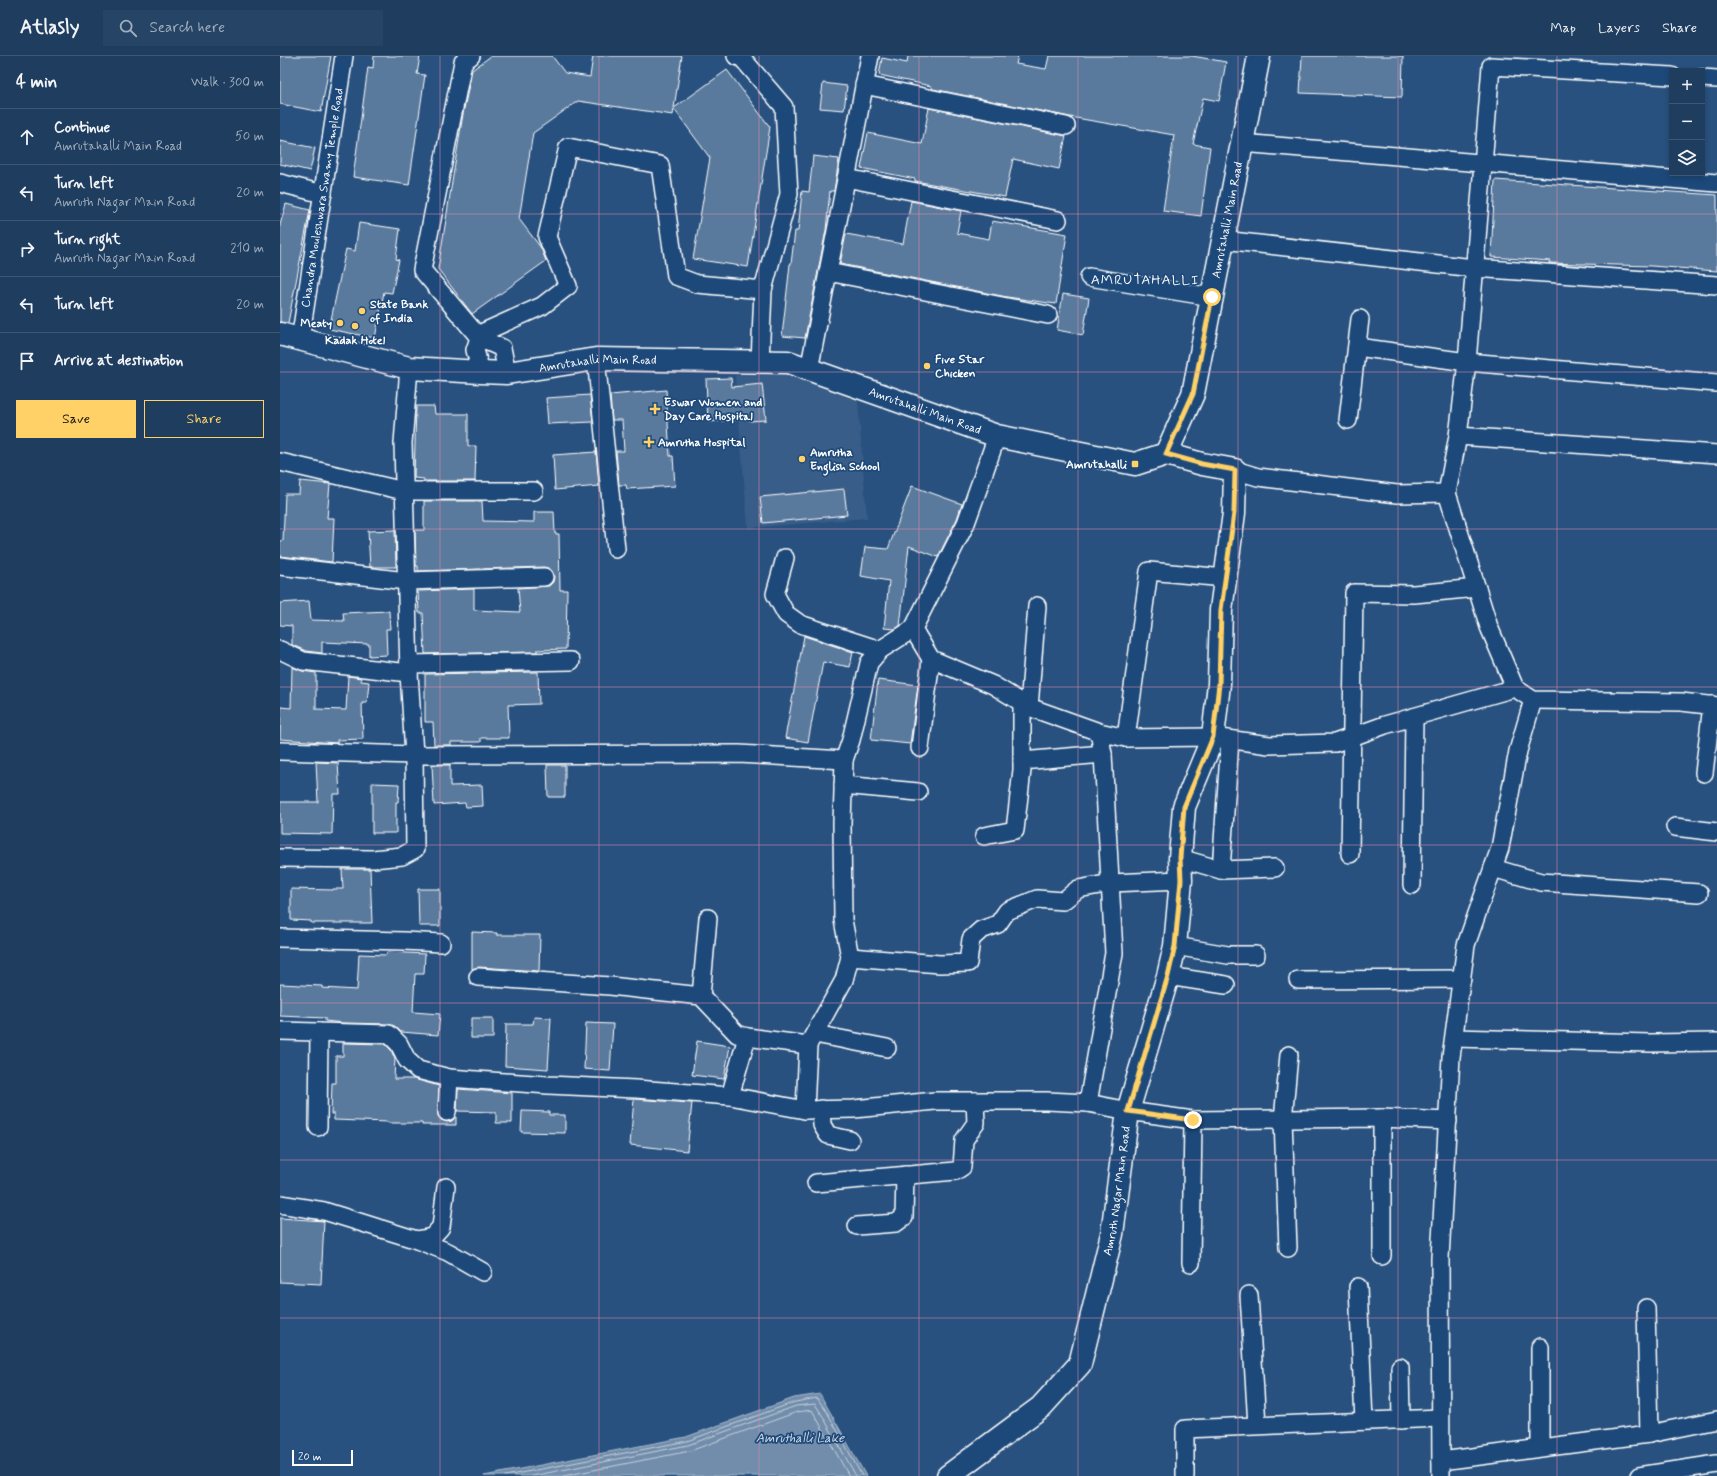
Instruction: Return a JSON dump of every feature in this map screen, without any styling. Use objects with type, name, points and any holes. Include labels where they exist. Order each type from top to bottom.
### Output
[{"type":"street","name":"Chandra Mouleshwara Swamy Temple Road","points":[[290,337],[323,194],[344,56]]},
{"type":"street","points":[[471,56],[463,62],[422,270],[478,337],[502,348],[506,373]]},
{"type":"street","points":[[736,56],[742,58],[784,107],[789,194],[764,290],[760,362]]},
{"type":"street","points":[[809,370],[870,56]]},
{"type":"street","name":"Amrutahalli Main Road","points":[[290,337],[409,368],[481,372],[506,373],[596,359],[788,362],[997,436],[1135,464],[1166,454],[1193,394],[1260,56]]},
{"type":"street","points":[[1669,76],[1491,66],[1467,362],[1458,436],[1447,493],[1489,626],[1515,688],[1533,700],[1681,702],[1714,706],[1704,773]]},
{"type":"street","points":[[1705,78],[1717,79]]},
{"type":"street","points":[[864,85],[1066,126]]},
{"type":"street","points":[[1242,142],[1717,183]]},
{"type":"street","points":[[478,337],[542,306],[568,286],[547,237],[568,147],[660,166],[676,276],[697,284],[764,290]]},
{"type":"street","points":[[846,178],[1058,220]]},
{"type":"street","points":[[280,183],[323,194]]},
{"type":"street","points":[[1223,240],[1474,268],[1717,285]]},
{"type":"street","points":[[828,272],[1048,314]]},
{"type":"street","points":[[1089,277],[1212,297]]},
{"type":"street","points":[[1348,420],[1360,319]]},
{"type":"street","points":[[478,337],[476,350],[481,372]]},
{"type":"street","points":[[1357,347],[1467,362],[1717,383]]},
{"type":"street","points":[[596,359],[616,549]]},
{"type":"street","points":[[280,858],[373,859],[402,856],[415,850],[414,755],[409,668],[403,443],[409,368]]},
{"type":"street","points":[[850,1140],[828,1135],[813,1109],[812,1040],[844,980],[850,957],[843,920],[842,822],[844,760],[851,740],[869,663],[880,650],[913,629],[966,523],[997,436]]},
{"type":"street","points":[[1458,436],[1717,454]]},
{"type":"street","points":[[1166,454],[1202,464],[1235,470],[1258,478],[1397,494],[1447,493]]},
{"type":"street","points":[[280,462],[404,491],[534,491]]},
{"type":"street","name":"Amruth Nagar Main Road","points":[[948,1476],[1041,1407],[1080,1364],[1112,1234],[1128,1111],[1168,976],[1175,946],[1181,880],[1180,858],[1184,807],[1222,738],[1219,684],[1221,610],[1234,513],[1235,470]]},
{"type":"street","points":[[785,558],[775,594],[786,614],[800,624],[880,650]]},
{"type":"street","points":[[280,566],[406,581],[544,577]]},
{"type":"street","points":[[1126,738],[1149,571],[1225,578]]},
{"type":"street","points":[[1350,854],[1354,593],[1414,594],[1477,588]]},
{"type":"street","points":[[984,836],[1015,830],[1022,761],[1025,705],[1037,606]]},
{"type":"street","points":[[913,629],[931,659],[993,685],[1025,705],[1099,732],[1126,738],[1222,738],[1269,745],[1335,743],[1385,725],[1515,688]]},
{"type":"street","points":[[280,650],[302,661],[409,668],[571,661]]},
{"type":"street","points":[[920,748],[931,659]]},
{"type":"street","points":[[1533,700],[1518,751],[1500,848],[1466,945],[1451,1057],[1440,1258],[1441,1468],[1540,1447],[1649,1434],[1717,1420]]},
{"type":"street","points":[[1412,885],[1414,717]]},
{"type":"street","points":[[1088,1103],[1114,953],[1103,754],[1099,732]]},
{"type":"street","points":[[1221,870],[1222,738]]},
{"type":"street","points":[[280,751],[414,755],[739,754],[844,760]]},
{"type":"street","points":[[1022,761],[1103,754]]},
{"type":"street","points":[[843,785],[918,792]]},
{"type":"street","points":[[1675,827],[1717,832]]},
{"type":"street","points":[[1180,858],[1221,870],[1275,868]]},
{"type":"street","points":[[1493,868],[1541,882],[1699,893]]},
{"type":"street","points":[[850,957],[940,964],[968,963],[971,938],[981,930],[998,924],[1007,911],[1037,899],[1063,901],[1078,889],[1111,883],[1181,880]]},
{"type":"street","points":[[701,996],[708,918]]},
{"type":"street","points":[[280,938],[441,943]]},
{"type":"street","points":[[1175,946],[1228,955],[1256,955]]},
{"type":"street","points":[[1168,976],[1226,985]]},
{"type":"street","points":[[478,977],[610,986],[701,996],[737,1034],[747,1037],[812,1040],[887,1048]]},
{"type":"street","points":[[1298,980],[1462,979]]},
{"type":"street","points":[[280,1031],[389,1034],[399,1044],[407,1060],[418,1070],[449,1078],[730,1096],[813,1109],[854,1109],[935,1101],[1046,1101],[1088,1103],[1128,1111],[1193,1120],[1382,1118],[1448,1121]]},
{"type":"street","points":[[318,1127],[319,1032]]},
{"type":"street","points":[[730,1096],[747,1037]]},
{"type":"street","points":[[1454,1038],[1650,1043],[1717,1042]]},
{"type":"street","points":[[1288,1248],[1283,1120],[1289,1055]]},
{"type":"street","points":[[447,1112],[449,1078]]},
{"type":"street","points":[[816,1183],[956,1171],[962,1167],[964,1140],[976,1123],[975,1101]]},
{"type":"street","points":[[1382,1118],[1382,1256]]},
{"type":"street","points":[[1191,1263],[1193,1120]]},
{"type":"street","points":[[857,1226],[896,1223],[904,1217],[905,1175]]},
{"type":"street","points":[[417,1240],[432,1237],[441,1227],[446,1188]]},
{"type":"street","points":[[280,1204],[324,1211],[417,1240],[448,1252],[483,1272]]},
{"type":"street","points":[[1358,1287],[1364,1421]]},
{"type":"street","points":[[1249,1295],[1257,1425]]},
{"type":"street","points":[[1646,1308],[1649,1434]]},
{"type":"street","points":[[1540,1347],[1540,1447]]},
{"type":"street","points":[[1400,1367],[1401,1420]]},
{"type":"street","points":[[1184,1476],[1185,1429],[1440,1418]]},
{"type":"street","points":[[1644,1476],[1717,1464]]},
{"type":"shaded area","name":"Amrutha English School","points":[[786,374],[858,401],[867,518],[748,528],[735,375]]},
{"type":"water","name":"Amruthalli Lake","points":[[820,1394],[866,1476],[484,1476],[686,1437],[794,1398]]},
{"type":"building","points":[[280,56],[331,56],[321,112],[280,104]]},
{"type":"building","points":[[374,56],[420,56],[417,74],[425,75],[409,185],[353,177],[368,67],[373,68]]},
{"type":"building","points":[[491,56],[552,56],[565,73],[590,77],[593,56],[682,56],[674,108],[727,70],[770,127],[748,267],[693,259],[710,158],[674,109],[673,115],[578,101],[533,133],[519,219],[541,248],[546,261],[472,314],[438,269],[463,114],[472,70]]},
{"type":"building","points":[[908,56],[1018,56],[1016,64],[1046,69],[1049,56],[1192,56],[1226,62],[1219,101],[1203,98],[1193,144],[1210,147],[1201,216],[1163,211],[1174,135],[1070,117],[933,89],[931,86],[879,75],[882,58],[907,63]]},
{"type":"building","points":[[1302,56],[1403,56],[1402,97],[1300,93]]},
{"type":"building","points":[[823,83],[847,86],[844,110],[820,108]]},
{"type":"building","points":[[929,108],[1066,136],[1059,169],[1013,159],[1005,197],[915,181],[915,179],[861,168],[868,133],[922,144]]},
{"type":"building","points":[[280,141],[315,148],[310,171],[280,164]]},
{"type":"building","points":[[813,156],[839,159],[834,191],[830,191],[826,230],[805,338],[782,336],[795,231],[798,231],[802,191],[809,192]]},
{"type":"building","points":[[1495,180],[1717,195],[1717,271],[1651,266],[1549,263],[1550,261],[1491,257]]},
{"type":"building","points":[[911,201],[961,211],[957,233],[989,239],[992,221],[1067,234],[1056,304],[1007,297],[840,264],[846,234],[903,244]]},
{"type":"building","points":[[286,204],[310,210],[288,323],[280,322],[280,225]]},
{"type":"building","points":[[359,223],[400,229],[396,259],[399,260],[392,293],[384,292],[375,338],[329,329],[346,249],[355,251]]},
{"type":"building","points":[[1063,294],[1089,298],[1083,335],[1057,330]]},
{"type":"building","points":[[731,378],[732,387],[762,384],[766,420],[750,421],[749,419],[708,422],[706,379]]},
{"type":"building","points":[[666,390],[670,456],[673,456],[675,486],[627,489],[626,485],[619,485],[616,451],[624,451],[622,420],[612,420],[610,395]]},
{"type":"building","points":[[590,395],[593,422],[548,424],[546,398]]},
{"type":"building","points":[[416,406],[434,406],[435,414],[468,414],[468,446],[476,446],[475,481],[424,481],[424,479],[414,478]]},
{"type":"building","points":[[596,452],[599,486],[555,490],[553,455]]},
{"type":"building","points":[[300,481],[330,484],[327,518],[334,518],[332,562],[280,556],[280,541],[283,541],[285,494],[299,494]]},
{"type":"building","points":[[912,486],[962,504],[957,519],[938,557],[909,546],[900,626],[895,629],[884,628],[889,581],[861,576],[865,547],[888,549]]},
{"type":"building","points":[[844,489],[847,515],[763,523],[760,497]]},
{"type":"building","points":[[424,501],[482,501],[483,521],[534,522],[534,512],[554,512],[555,534],[559,534],[560,590],[567,590],[566,649],[537,650],[537,652],[425,654],[423,613],[419,613],[418,591],[474,589],[474,610],[520,612],[518,588],[549,586],[553,582],[554,577],[552,571],[544,567],[418,571],[418,566],[416,566],[415,530],[424,530]]},
{"type":"building","points":[[395,530],[396,567],[370,567],[368,531]]},
{"type":"building","points":[[309,601],[311,620],[344,621],[343,613],[389,611],[390,629],[386,629],[387,655],[369,656],[369,644],[322,642],[322,653],[306,651],[292,645],[292,626],[280,625],[280,603]]},
{"type":"building","points":[[804,636],[853,652],[850,667],[823,662],[808,742],[785,738]]},
{"type":"building","points":[[292,667],[302,671],[316,673],[316,709],[346,710],[348,676],[361,678],[361,681],[369,682],[367,703],[362,703],[363,739],[337,740],[337,743],[280,739],[281,707],[291,708]]},
{"type":"building","points":[[538,672],[539,704],[508,705],[509,738],[481,738],[481,742],[451,742],[451,745],[434,745],[433,722],[425,722],[425,674]]},
{"type":"building","points":[[878,680],[918,685],[910,744],[871,740]]},
{"type":"building","points":[[316,762],[338,763],[340,794],[333,794],[332,834],[280,833],[280,802],[318,802]]},
{"type":"building","points":[[432,765],[450,765],[450,786],[482,785],[483,806],[466,807],[465,803],[434,805]]},
{"type":"building","points":[[547,765],[565,765],[565,797],[548,797]]},
{"type":"building","points":[[372,783],[399,784],[398,802],[396,802],[396,833],[372,833]]},
{"type":"building","points":[[342,869],[370,869],[372,923],[311,923],[311,921],[291,920],[291,889],[343,889]]},
{"type":"building","points":[[418,889],[440,889],[440,926],[419,926]]},
{"type":"building","points":[[472,932],[497,933],[497,935],[540,935],[539,971],[479,967],[472,969]]},
{"type":"building","points":[[387,952],[425,954],[424,974],[415,974],[413,1012],[440,1014],[438,1035],[401,1032],[396,1027],[389,1024],[343,1023],[325,1021],[325,1018],[280,1016],[280,984],[322,986],[322,988],[357,990],[359,954],[386,955]]},
{"type":"building","points":[[534,1017],[551,1018],[548,1069],[505,1066],[506,1024],[533,1024]]},
{"type":"building","points":[[471,1018],[493,1018],[493,1038],[471,1038]]},
{"type":"building","points":[[586,1023],[613,1024],[610,1071],[584,1069]]},
{"type":"building","points":[[697,1041],[730,1046],[724,1079],[692,1075]]},
{"type":"building","points":[[343,1043],[385,1044],[391,1050],[395,1059],[394,1079],[414,1079],[439,1086],[438,1116],[441,1120],[447,1122],[452,1121],[456,1116],[456,1125],[422,1125],[422,1123],[334,1120],[334,1114],[331,1114],[332,1083],[336,1083],[336,1056],[343,1056]]},
{"type":"building","points":[[458,1089],[512,1093],[512,1123],[496,1123],[496,1112],[457,1111]]},
{"type":"building","points":[[634,1099],[692,1103],[687,1151],[630,1145]]},
{"type":"building","points":[[522,1111],[549,1112],[549,1115],[565,1115],[565,1133],[521,1132]]},
{"type":"building","points":[[280,1218],[324,1221],[321,1284],[280,1282]]},
{"type":"place","name":"State Bank of India","points":[[362,311]]},
{"type":"place","name":"Meaty","points":[[340,323]]},
{"type":"place","name":"Kadak Hotel","points":[[355,326]]},
{"type":"place","name":"Five Star Chicken","points":[[927,366]]},
{"type":"place","name":"Eswar Women and Day Care Hospital","points":[[655,409]]},
{"type":"place","name":"Amrutha Hospital","points":[[649,442]]},
{"type":"place","name":"Amrutha English School","points":[[802,459]]},
{"type":"place","name":"Amrutahalli","points":[[1135,464]]},
{"type":"district","name":"AMRUTAHALLI","points":[[1145,279]]},
{"type":"route","points":[[1193,1120],[1128,1111],[1168,976],[1175,946],[1181,880],[1180,858],[1184,807],[1213,737],[1219,684],[1221,610],[1234,513],[1235,470],[1202,464],[1166,454],[1193,394],[1212,297]]}]
